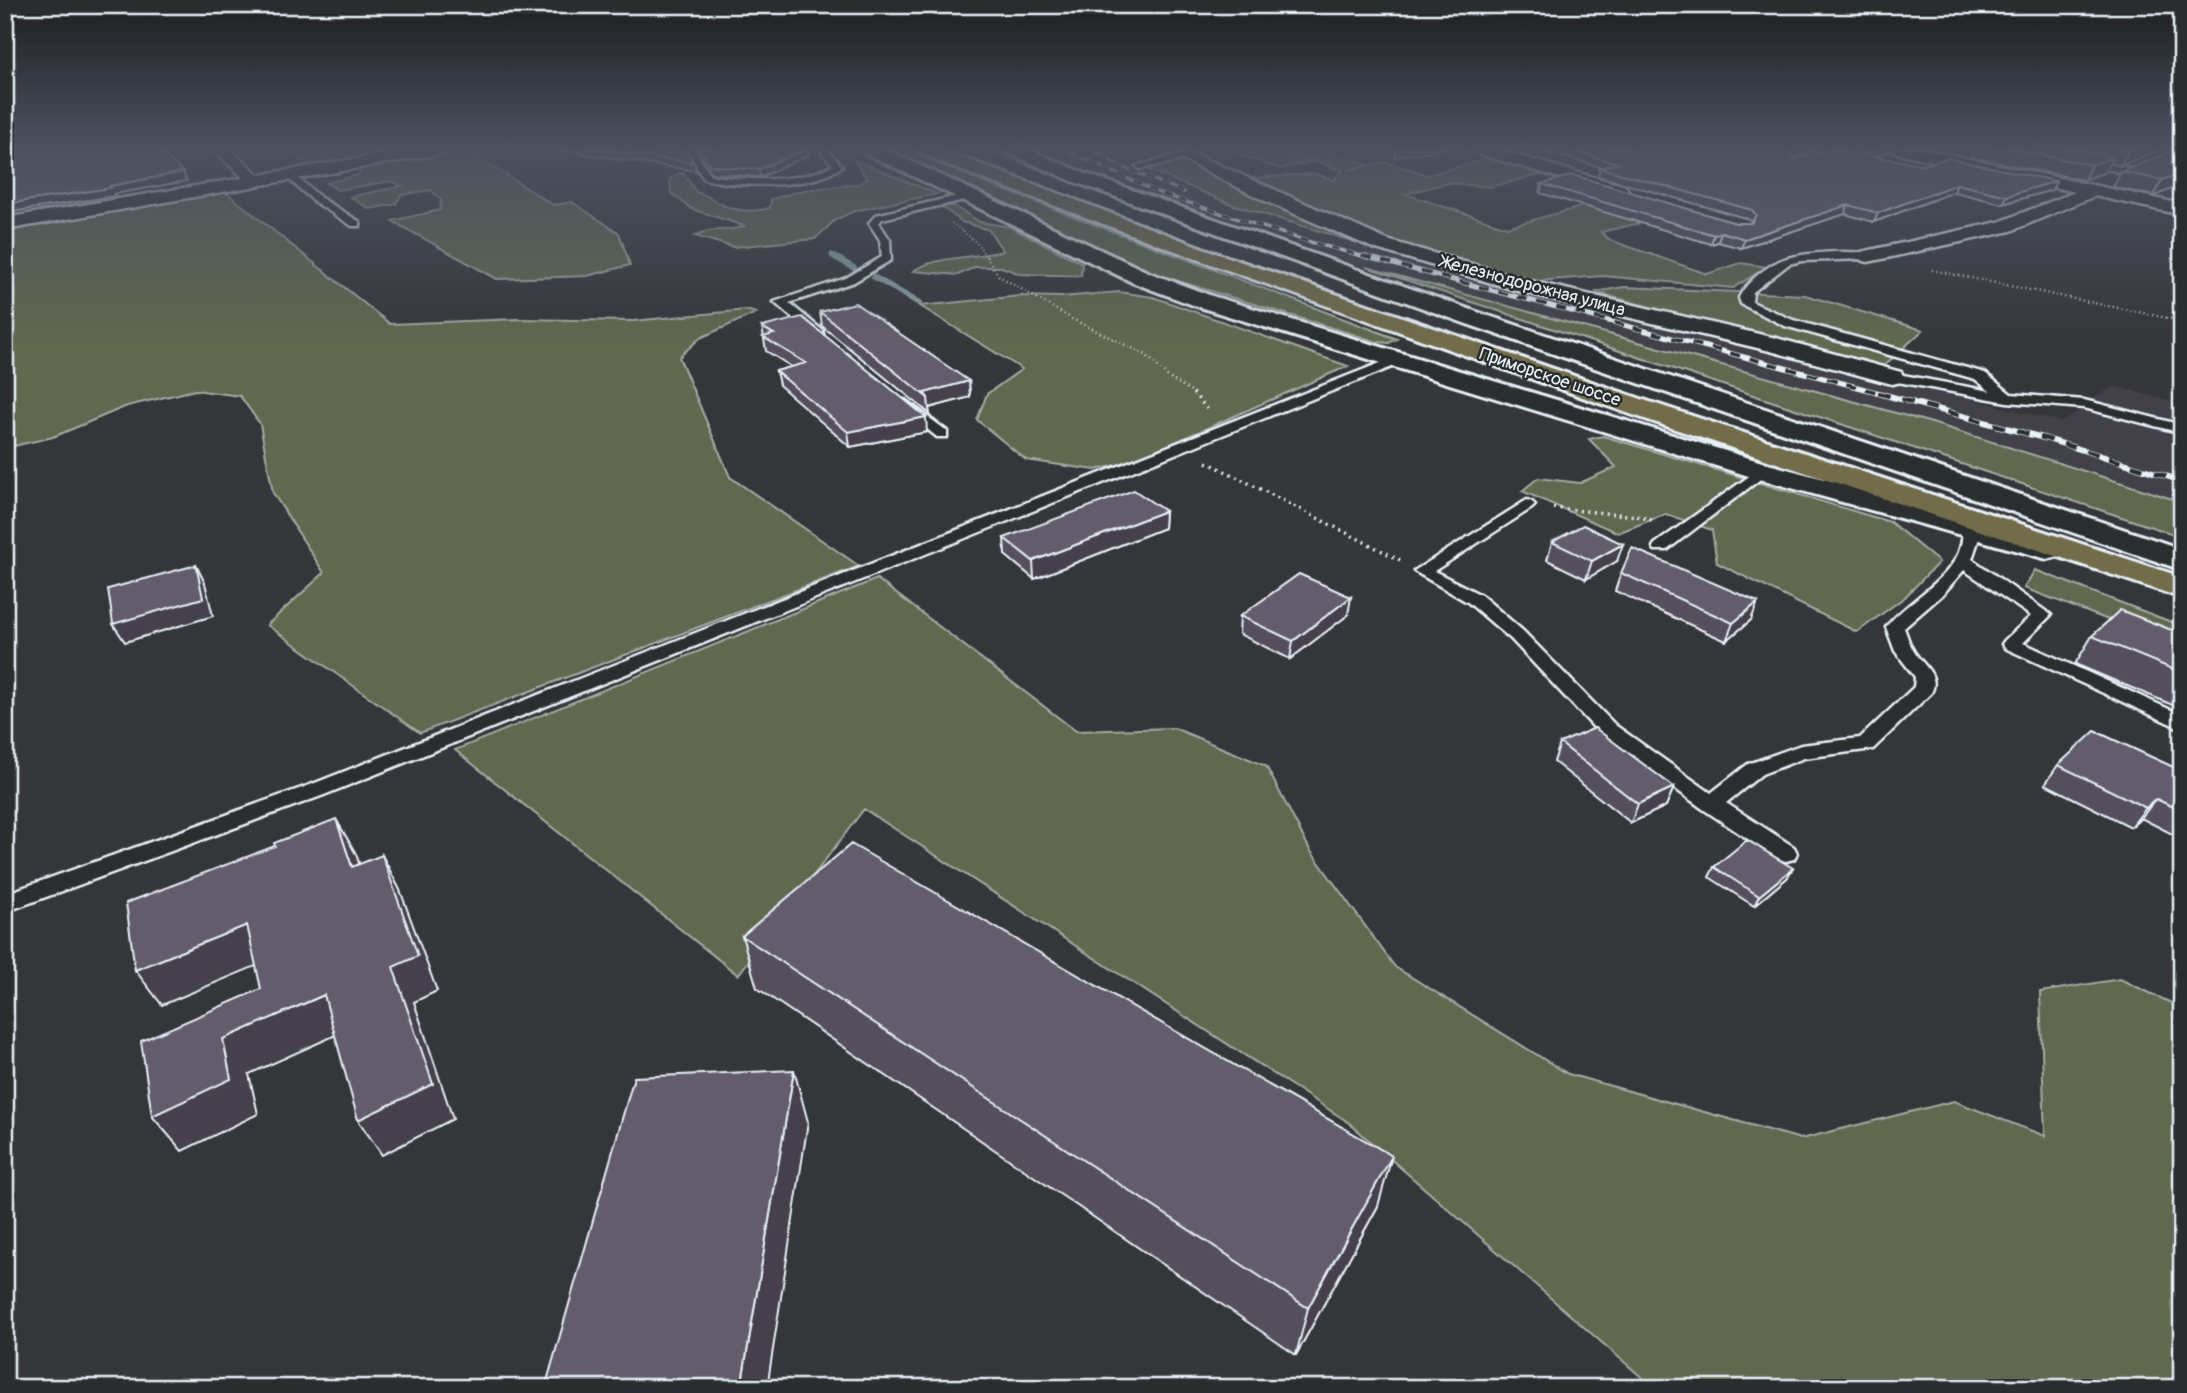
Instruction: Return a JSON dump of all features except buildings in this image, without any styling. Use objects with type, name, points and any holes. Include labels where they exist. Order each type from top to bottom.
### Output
[{"type":"main road","name":"Приморское шоссе","points":[[1092,213],[1586,389],[2182,588]]},
{"type":"main road","name":"Приморское шоссе","points":[[1134,213],[1239,252],[1632,386],[2182,562]]},
{"type":"street","points":[[5,224],[67,213]]},
{"type":"street","points":[[1006,213],[1142,278],[1204,301],[1762,471],[1970,529],[2112,564]]},
{"type":"street","points":[[1179,213],[1472,318],[2182,562]]},
{"type":"street","name":"Железнодорожная улица","points":[[1312,213],[1380,244],[1530,287],[1776,345],[1892,377]]},
{"type":"street","points":[[1868,256],[2004,227],[2037,213]]},
{"type":"lane","points":[[339,213],[356,224]]},
{"type":"lane","points":[[834,346],[780,302],[817,292],[876,268],[887,258],[885,240],[874,223],[879,217],[893,213]]},
{"type":"lane","points":[[1868,256],[1801,258],[1785,262],[1748,290],[1745,298],[1747,304],[1789,323],[1980,376],[2007,398]]},
{"type":"lane","points":[[5,903],[317,790],[1182,449],[1398,360]]},
{"type":"lane","points":[[1892,377],[2007,398],[2084,404],[2182,429]]},
{"type":"lane","points":[[899,399],[942,434]]},
{"type":"lane","points":[[1661,547],[1762,471]]},
{"type":"lane","points":[[1422,571],[1527,505]]},
{"type":"lane","points":[[1711,804],[1755,769],[1801,752],[1866,744],[1924,689],[1924,676],[1904,651],[1895,626],[1936,591],[1963,561],[1971,538],[1970,529]]},
{"type":"lane","points":[[1963,561],[2042,615],[2011,644],[2182,723]]},
{"type":"lane","points":[[1422,571],[1475,599],[1517,635],[1608,730],[1711,804],[1786,853]]},
{"type":"path","points":[[938,213],[977,243],[999,276],[1072,319],[1146,355],[1169,378],[1197,395],[1223,432]]},
{"type":"path","points":[[1921,267],[2182,321]]},
{"type":"path","points":[[1182,449],[1422,571]]},
{"type":"path","points":[[1527,505],[1637,516],[1683,529]]},
{"type":"shaded area","points":[[1192,213],[1260,213],[1375,248],[2062,422],[2081,410],[2084,404],[2114,386],[2182,404],[2182,502],[1932,423],[1264,239]]},
{"type":"green space","points":[[98,213],[252,213],[390,324],[517,319],[633,321],[746,310],[756,313],[700,338],[679,357],[730,477],[859,566],[420,733],[267,625],[324,573],[273,493],[260,424],[240,396],[195,390],[127,406],[53,437],[5,448],[5,230]]},
{"type":"green space","points":[[427,213],[589,213],[619,233],[630,265],[587,276],[497,279],[392,221]]},
{"type":"green space","points":[[704,213],[850,213],[835,220],[815,239],[733,247],[695,236],[707,231],[744,226]]},
{"type":"green space","points":[[950,213],[965,213],[980,222],[1010,227],[1082,263],[1081,276],[1020,274],[1002,267],[975,267],[958,275],[913,271],[944,260],[1003,251],[989,230],[962,222]]},
{"type":"green space","points":[[1025,213],[1064,213],[1397,339],[1389,343],[1378,342],[1155,274]]},
{"type":"green space","points":[[1159,213],[1170,213],[1433,312]]},
{"type":"green space","points":[[1260,213],[1302,213],[1375,248]]},
{"type":"green space","points":[[1325,213],[1464,213],[1507,227],[1559,213],[1670,213],[1676,215],[1601,232],[1610,240],[1707,274],[1741,263],[1767,267],[1733,288],[1603,276],[1537,281],[1390,244]]},
{"type":"green space","points":[[1366,267],[1932,423],[2182,502],[2182,537]]},
{"type":"green space","points":[[1624,287],[1805,295],[1923,330],[1880,370],[1595,292]]},
{"type":"green space","points":[[1119,292],[1153,297],[1348,366],[1130,462],[1095,470],[1026,460],[977,420],[987,394],[1022,369],[920,306],[1020,296],[1061,297]]},
{"type":"green space","points":[[1603,436],[1890,522],[1939,562],[1905,597],[1857,632],[1717,563],[1712,530],[1666,514],[1618,533],[1522,491],[1538,478],[1580,483],[1616,467],[1589,439]]},
{"type":"green space","points":[[2035,570],[2182,626],[2182,652],[2119,624],[2024,588]]},
{"type":"green space","points":[[877,579],[1076,731],[1174,728],[1266,766],[1310,850],[1395,967],[1568,1074],[1801,1139],[1954,1101],[2045,1136],[2040,992],[2120,979],[2182,1008],[2182,1388],[1654,1388],[1348,1122],[864,809],[738,975],[455,750]]},
{"type":"waterway","points":[[834,257],[854,268]]},
{"type":"waterway","points":[[874,277],[919,303]]},
{"type":"railway","points":[[1220,213],[1369,258]]},
{"type":"railway","points":[[1363,256],[1884,394]]},
{"type":"railway","points":[[1878,393],[2047,439],[2182,481]]}]
